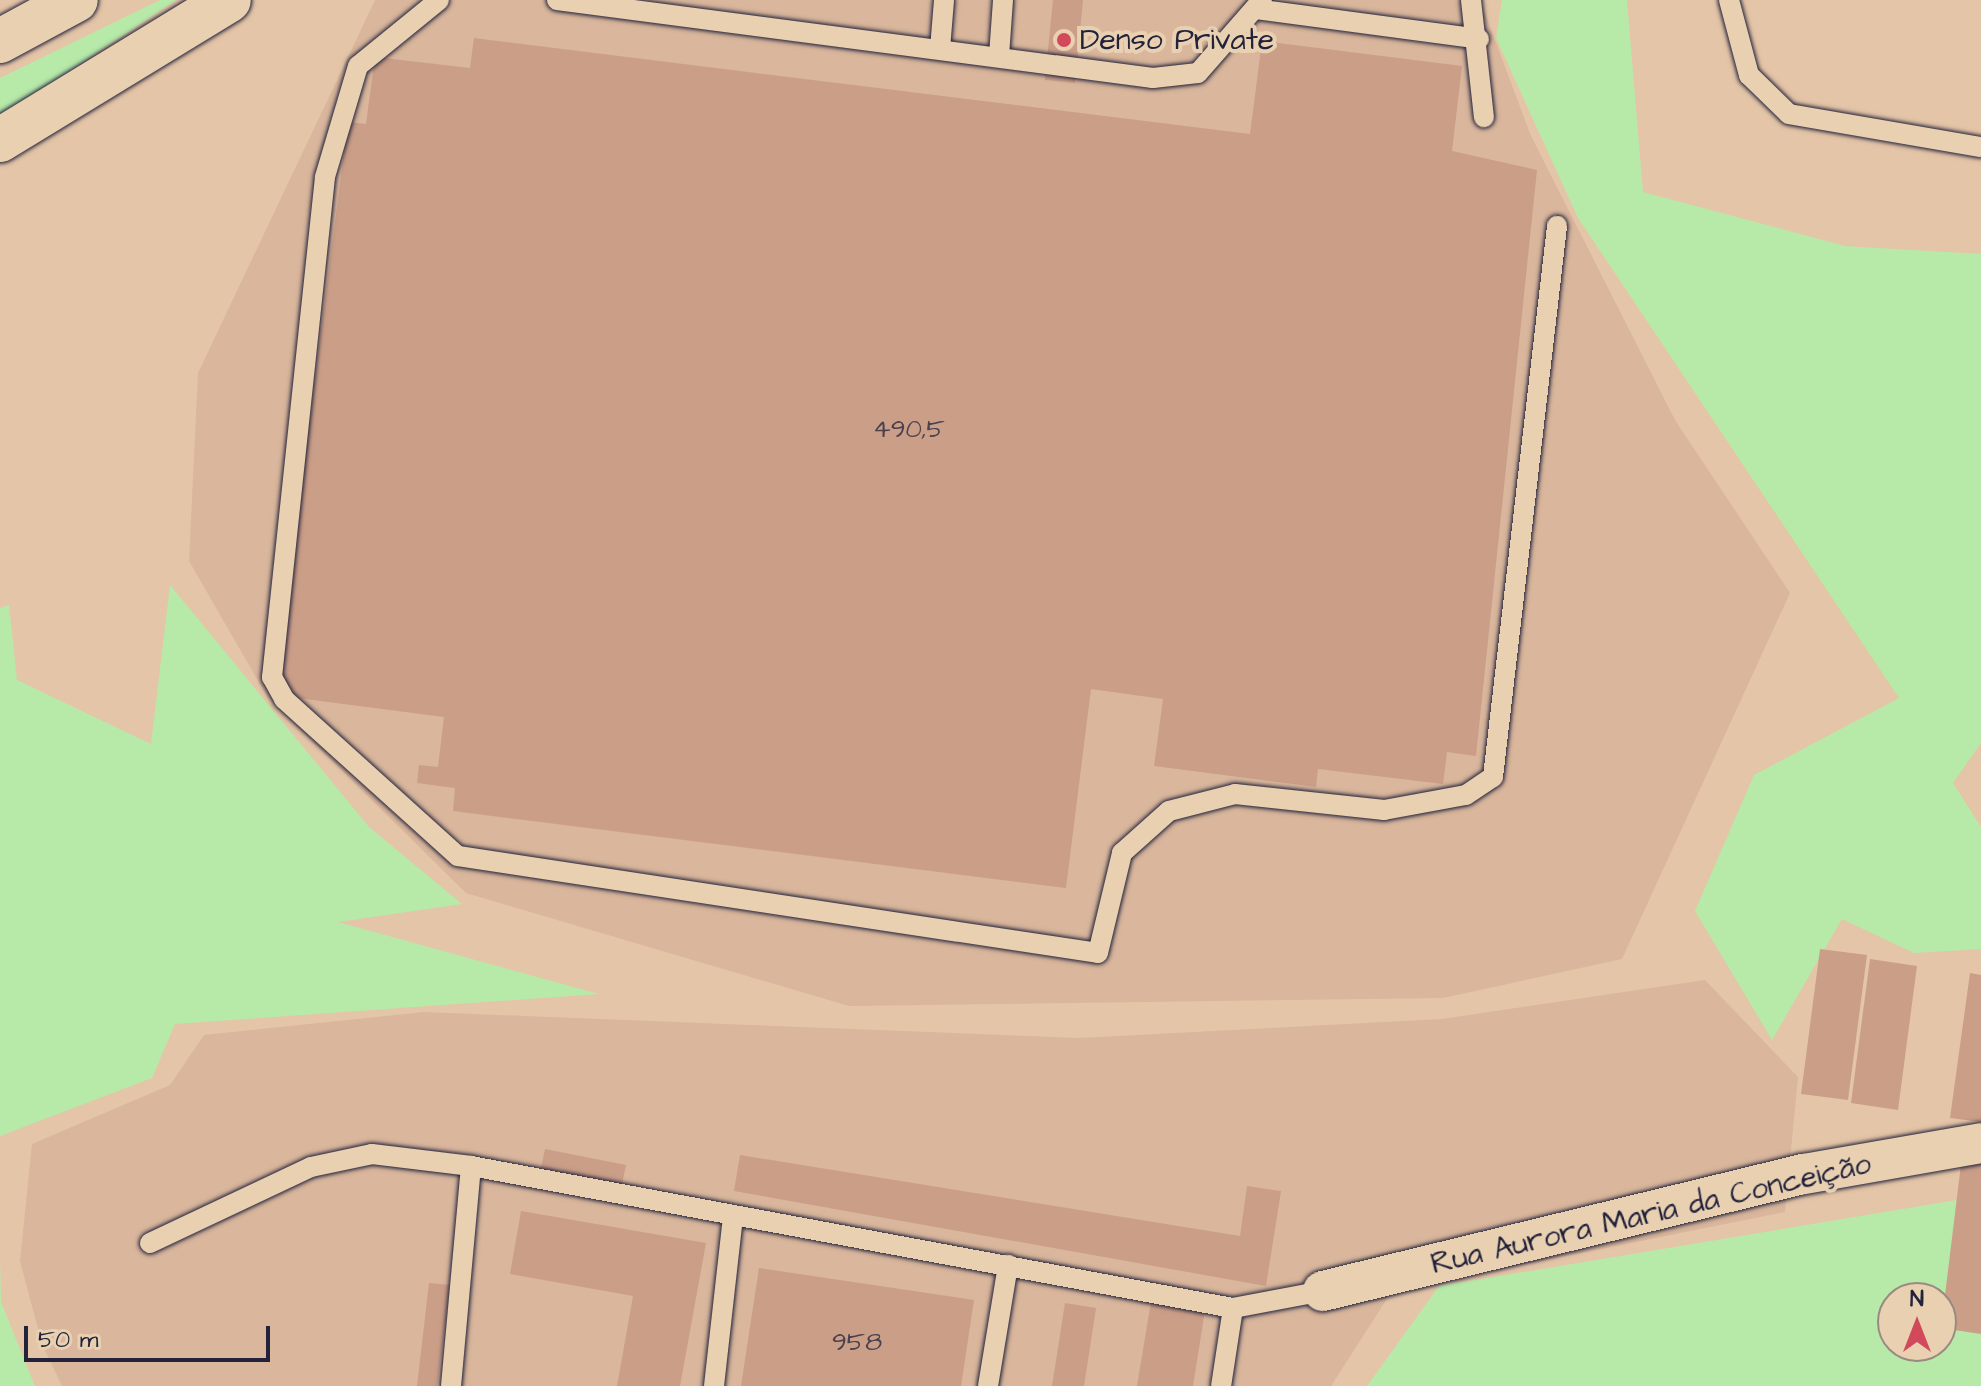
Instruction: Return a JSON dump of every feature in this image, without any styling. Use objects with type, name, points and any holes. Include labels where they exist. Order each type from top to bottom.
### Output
[{"type":"main road","points":[[0,41],[76,0]]},
{"type":"main road","points":[[0,140],[229,0]]},
{"type":"street","name":"Rua Aurora Maria da Conceição","points":[[1323,1291],[1804,1174],[1981,1143]]},
{"type":"lane","points":[[439,0],[358,66],[325,177],[272,677],[284,699],[458,856],[1098,953],[1122,853],[1169,811],[1235,794],[1384,810],[1466,795],[1493,777],[1557,226]]},
{"type":"lane","points":[[557,0],[1153,78],[1198,73],[1258,5],[1479,39]]},
{"type":"lane","points":[[940,49],[944,0]]},
{"type":"lane","points":[[999,56],[1003,0]]},
{"type":"lane","points":[[1471,0],[1479,39],[1484,117]]},
{"type":"lane","points":[[1729,0],[1749,75],[1789,114],[1981,147]]},
{"type":"lane","points":[[150,1243],[311,1167],[372,1154],[471,1166],[1233,1308],[1323,1291]]},
{"type":"lane","points":[[451,1386],[471,1166]]},
{"type":"lane","points":[[714,1386],[733,1217]]},
{"type":"lane","points":[[988,1386],[1008,1265]]},
{"type":"lane","points":[[1221,1386],[1233,1308]]},
{"type":"shaded area","points":[[375,0],[1480,0],[1531,136],[1675,420],[1790,593],[1622,959],[1443,998],[849,1006],[466,893],[268,698],[189,561],[198,373]]},
{"type":"shaded area","points":[[1705,980],[1798,1077],[1785,1212],[1392,1291],[1331,1386],[62,1386],[42,1344],[20,1261],[32,1144],[170,1085],[204,1035],[424,1012],[1079,1038],[1442,1019]]},
{"type":"green space","points":[[160,0],[176,0],[0,118],[0,78]]},
{"type":"green space","points":[[1502,0],[1627,0],[1643,192],[1845,246],[1981,254],[1981,743],[1953,783],[1981,827],[1981,949],[1914,953],[1842,919],[1772,1040],[1695,911],[1754,775],[1899,698],[1578,218],[1496,38]]},
{"type":"green space","points":[[170,585],[369,827],[462,904],[338,922],[599,994],[175,1024],[152,1078],[0,1136],[0,608],[9,605],[17,680],[151,744]]},
{"type":"green space","points":[[1981,1196],[1981,1386],[1367,1386],[1439,1286]]},
{"type":"green space","points":[[0,1259],[1,1302],[35,1386],[0,1386]]},
{"type":"building","name":"Denso Private","points":[[1053,0],[1083,0],[1075,83],[1045,80]]},
{"type":"building","points":[[474,38],[1250,134],[1262,41],[1462,66],[1452,151],[1537,170],[1476,756],[1447,752],[1443,784],[1318,769],[1316,787],[1154,766],[1163,699],[1091,689],[1066,888],[453,811],[455,788],[417,783],[419,765],[438,767],[444,717],[274,695],[348,122],[366,124],[375,57],[470,68]]},
{"type":"building","points":[[1820,949],[1867,955],[1848,1100],[1801,1094]]},
{"type":"building","points":[[1870,959],[1917,966],[1898,1110],[1851,1103]]},
{"type":"building","points":[[1970,973],[1981,975],[1981,1122],[1950,1118]]},
{"type":"building","points":[[545,1149],[626,1165],[622,1184],[541,1168]]},
{"type":"building","points":[[740,1155],[1240,1236],[1247,1186],[1281,1191],[1266,1286],[734,1191]]},
{"type":"building","points":[[1962,1156],[1981,1159],[1981,1334],[1957,1330],[1957,1282],[1947,1282]]},
{"type":"building","points":[[521,1211],[706,1243],[680,1386],[617,1386],[633,1296],[510,1274]]},
{"type":"building","points":[[759,1268],[974,1300],[961,1386],[741,1386]]},
{"type":"building","points":[[429,1283],[450,1285],[437,1386],[417,1386]]},
{"type":"building","points":[[1151,1302],[1205,1310],[1193,1386],[1137,1386]]},
{"type":"building","points":[[1065,1303],[1096,1308],[1084,1386],[1052,1386]]},
{"type":"place","name":"Denso Private","points":[[1064,40]]}]
